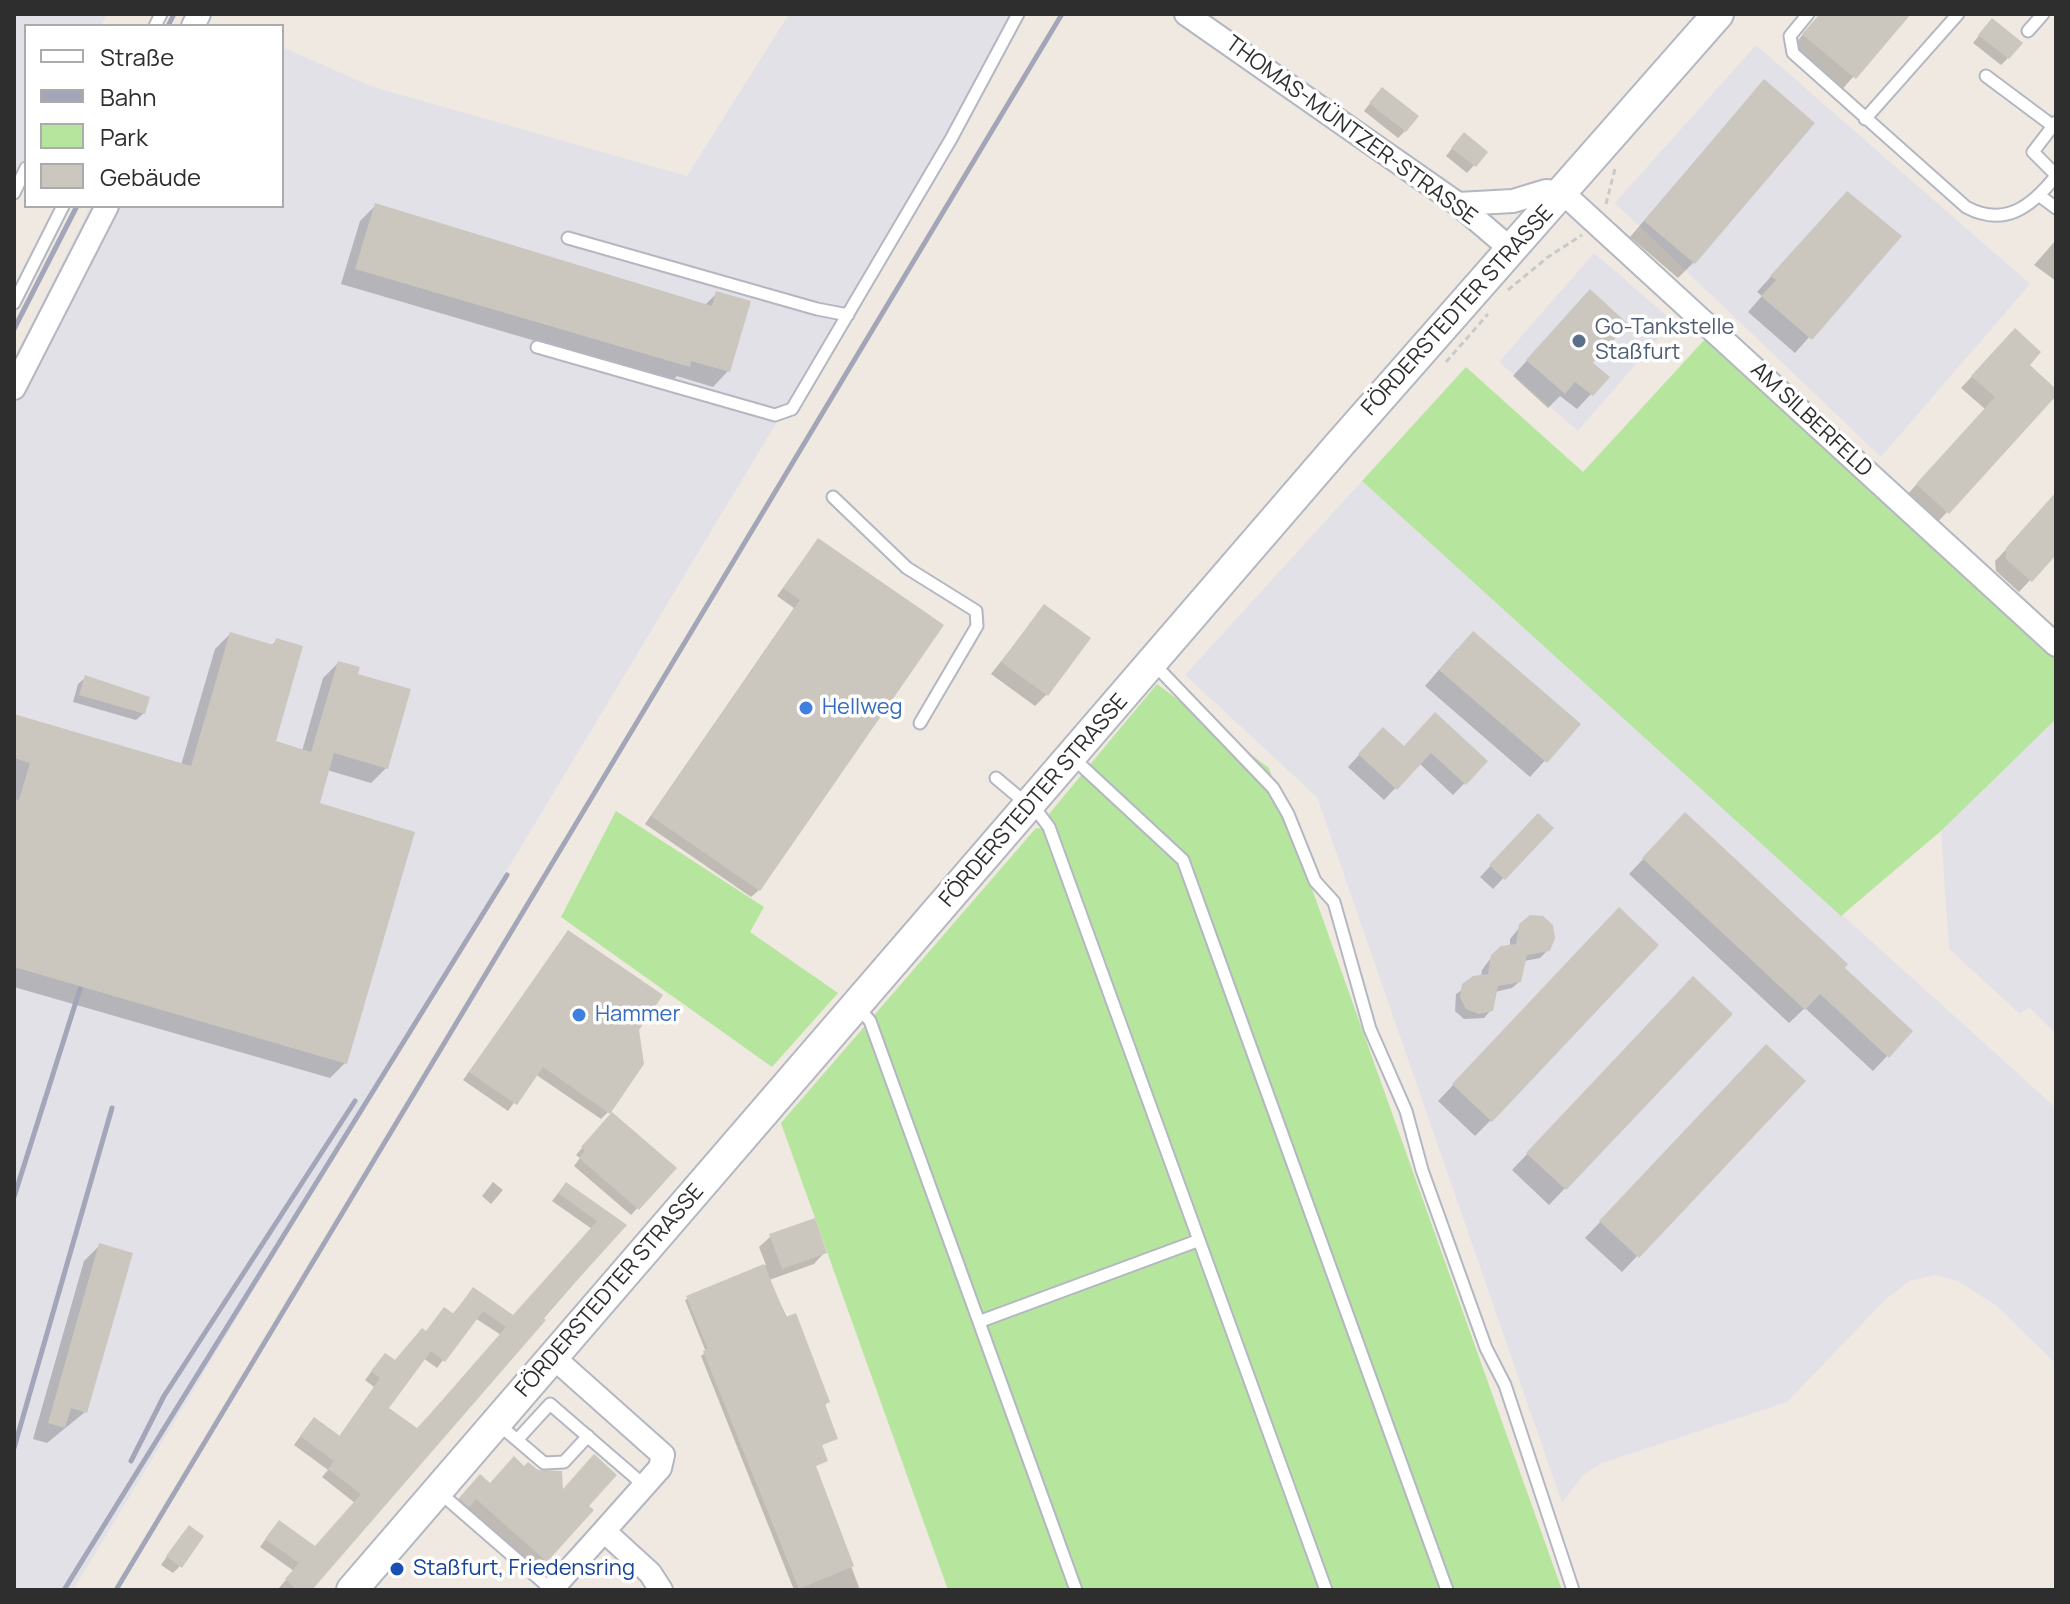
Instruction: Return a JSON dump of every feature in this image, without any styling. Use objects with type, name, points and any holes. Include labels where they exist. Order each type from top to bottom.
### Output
[{"type":"main road","name":"FÖRDERSTEDTER STRASSE","points":[[352,1590],[437,1491],[507,1431],[553,1357],[1367,412],[1513,251],[1718,14]]},
{"type":"street","name":"THOMAS-MÜNTZER-STRASSE","points":[[1186,14],[1458,204],[1513,251]]},
{"type":"street","points":[[1458,204],[1513,201],[1546,191],[1563,193]]},
{"type":"street","name":"AM SILBERFELD","points":[[1563,193],[2056,645]]},
{"type":"street","points":[[14,388],[106,208]]},
{"type":"street","name":"AM SILBERFELD","points":[[2024,615],[2056,624]]},
{"type":"street","points":[[552,1590],[660,1468],[663,1455],[553,1357]]},
{"type":"street","points":[[604,1531],[650,1573],[661,1590]]},
{"type":"lane","points":[[537,347],[775,415],[792,409],[801,399],[951,139],[1018,14]]},
{"type":"lane","points":[[1808,14],[1790,36],[1793,53],[1865,119],[1978,214],[2014,214],[2040,196],[2056,176],[2033,152],[2054,124],[1986,76]]},
{"type":"lane","points":[[1865,119],[1958,14]]},
{"type":"lane","points":[[2028,31],[2043,14]]},
{"type":"lane","points":[[14,193],[24,172]]},
{"type":"lane","points":[[2040,196],[2056,208]]},
{"type":"lane","points":[[14,303],[62,208]]},
{"type":"lane","points":[[568,238],[848,315]]},
{"type":"lane","points":[[833,497],[907,568],[976,611],[977,626],[920,723]]},
{"type":"lane","points":[[1153,663],[1273,788],[1288,814],[1315,881],[1334,902],[1370,1029],[1406,1111],[1422,1170],[1486,1348],[1505,1385],[1573,1590]]},
{"type":"lane","points":[[1072,757],[1183,860],[1447,1590]]},
{"type":"lane","points":[[996,778],[1030,805],[1049,827],[1326,1590]]},
{"type":"lane","points":[[857,1006],[870,1021],[1076,1590]]},
{"type":"lane","points":[[981,1321],[1197,1241]]},
{"type":"lane","points":[[588,1436],[564,1462],[544,1463],[507,1431],[550,1404],[588,1436],[645,1486]]},
{"type":"lane","points":[[437,1491],[552,1590]]},
{"type":"shaded area","points":[[14,14],[107,14],[102,24],[24,24],[24,183],[14,204]]},
{"type":"shaded area","points":[[789,14],[1016,14],[1021,17],[73,1590],[14,1590],[14,358],[90,208],[284,208],[284,48],[373,87],[687,176]]},
{"type":"shaded area","points":[[1756,45],[2030,284],[1881,457],[1615,203]]},
{"type":"shaded area","points":[[1594,253],[1673,321],[1578,431],[1499,362]]},
{"type":"shaded area","points":[[1362,481],[2056,1108],[2056,1364],[1997,1306],[1958,1281],[1934,1275],[1909,1281],[1885,1300],[1787,1402],[1602,1463],[1582,1476],[1562,1503],[1317,797],[1185,675]]},
{"type":"shaded area","points":[[2056,719],[2056,1034],[2029,1007],[2020,1014],[1949,949],[1941,831]]},
{"type":"green space","points":[[1707,337],[2056,657],[2056,719],[1941,831],[1841,916],[1362,481],[1466,367],[1583,472]]},
{"type":"green space","points":[[1157,684],[1269,768],[1562,1590],[948,1590],[781,1123],[1036,828],[1047,830],[1052,824],[1049,814]]},
{"type":"green space","points":[[616,811],[764,907],[750,932],[838,993],[772,1067],[561,917]]},
{"type":"building","points":[[1820,14],[1911,14],[1856,79],[1802,34]]},
{"type":"building","points":[[1992,18],[2023,43],[2009,59],[1978,35]]},
{"type":"building","points":[[1764,79],[1815,123],[1695,264],[1644,221]]},
{"type":"building","points":[[1382,87],[1419,116],[1406,132],[1369,103]]},
{"type":"building","points":[[1464,132],[1488,152],[1476,167],[1451,148]]},
{"type":"building","points":[[1847,191],[1902,236],[1812,340],[1761,296],[1776,280],[1770,276]]},
{"type":"building","points":[[375,203],[712,306],[716,291],[751,301],[730,372],[691,361],[690,367],[355,269]]},
{"type":"building","points":[[1590,289],[1628,324],[1593,363],[1610,377],[1593,396],[1575,382],[1565,394],[1526,360]]},
{"type":"building","points":[[2015,328],[2041,352],[2030,365],[2056,389],[2056,396],[1949,514],[1916,484],[1995,397],[1971,376]]},
{"type":"building","points":[[2056,492],[2056,555],[2032,582],[2006,559],[2006,548]]},
{"type":"building","name":"Hellweg","points":[[818,538],[944,625],[760,891],[651,816],[800,600],[783,588]]},
{"type":"building","points":[[1044,604],[1091,638],[1048,696],[1001,662]]},
{"type":"building","points":[[1473,631],[1581,724],[1547,763],[1439,670]]},
{"type":"building","points":[[230,632],[274,645],[276,638],[303,646],[276,741],[311,752],[338,661],[360,667],[358,674],[411,689],[388,769],[334,753],[320,803],[415,832],[347,1064],[14,967],[14,799],[19,800],[30,763],[14,758],[14,714],[191,766]]},
{"type":"building","points":[[85,675],[150,697],[145,714],[79,695]]},
{"type":"building","points":[[1435,712],[1488,761],[1466,785],[1431,753],[1397,790],[1358,754],[1383,727],[1404,746]]},
{"type":"building","points":[[1685,812],[1848,964],[1845,968],[1913,1031],[1889,1058],[1820,994],[1805,1010],[1642,858]]},
{"type":"building","points":[[1538,813],[1554,828],[1505,880],[1489,865]]},
{"type":"building","points":[[1619,907],[1659,945],[1492,1122],[1452,1084]]},
{"type":"building","points":[[1530,915],[1543,916],[1553,925],[1555,938],[1550,951],[1527,955],[1521,982],[1498,986],[1493,1011],[1479,1014],[1466,1009],[1460,997],[1462,984],[1473,976],[1488,974],[1491,955],[1501,946],[1516,944],[1519,924]]},
{"type":"building","name":"Hammer","points":[[568,930],[663,995],[639,1030],[644,1064],[610,1114],[543,1067],[517,1105],[469,1072]]},
{"type":"building","points":[[1693,976],[1733,1014],[1566,1190],[1526,1153]]},
{"type":"building","points":[[1766,1044],[1806,1081],[1639,1258],[1599,1221]]},
{"type":"building","points":[[612,1112],[677,1168],[639,1210],[579,1158],[585,1151],[581,1147]]},
{"type":"building","points":[[566,1182],[627,1225],[543,1318],[546,1320],[312,1590],[297,1590],[285,1579],[299,1563],[265,1539],[279,1520],[315,1546],[361,1494],[328,1469],[334,1461],[300,1436],[314,1417],[340,1436],[380,1378],[371,1371],[385,1353],[395,1360],[422,1328],[426,1331],[444,1307],[454,1314],[473,1287],[513,1315],[597,1221],[558,1193]],"holes":[[[483,1311],[506,1327],[417,1428],[389,1408],[431,1351],[445,1362]]]},
{"type":"building","points":[[815,1218],[827,1253],[782,1269],[769,1234]]},
{"type":"building","points":[[99,1243],[133,1253],[87,1413],[71,1408],[65,1428],[48,1423]]},
{"type":"building","points":[[764,1264],[786,1317],[796,1313],[830,1402],[825,1404],[838,1439],[822,1445],[828,1461],[816,1466],[854,1566],[799,1589],[703,1351],[708,1349],[686,1296]]},
{"type":"building","points":[[594,1454],[617,1475],[589,1506],[594,1510],[547,1562],[476,1499],[469,1507],[459,1498],[480,1474],[490,1483],[514,1456],[524,1466],[528,1462],[538,1470],[562,1471],[563,1489]]},
{"type":"building","points":[[189,1525],[204,1536],[182,1568],[166,1556]]},
{"type":"railway","points":[[169,24],[174,14]]},
{"type":"railway","points":[[116,1590],[1062,14]]},
{"type":"railway","points":[[14,329],[76,208]]},
{"type":"railway","points":[[64,1590],[507,875]]},
{"type":"railway","points":[[14,1197],[80,989]]},
{"type":"railway","points":[[131,1461],[164,1396],[355,1101]]},
{"type":"railway","points":[[14,1448],[112,1108]]},
{"type":"place","name":"Go-Tankstelle Staßfurt","points":[[1579,341]]},
{"type":"place","name":"Hellweg","points":[[806,708]]},
{"type":"place","name":"Hammer","points":[[579,1015]]},
{"type":"place","name":"Staßfurt, Friedensring","points":[[397,1569]]}]
